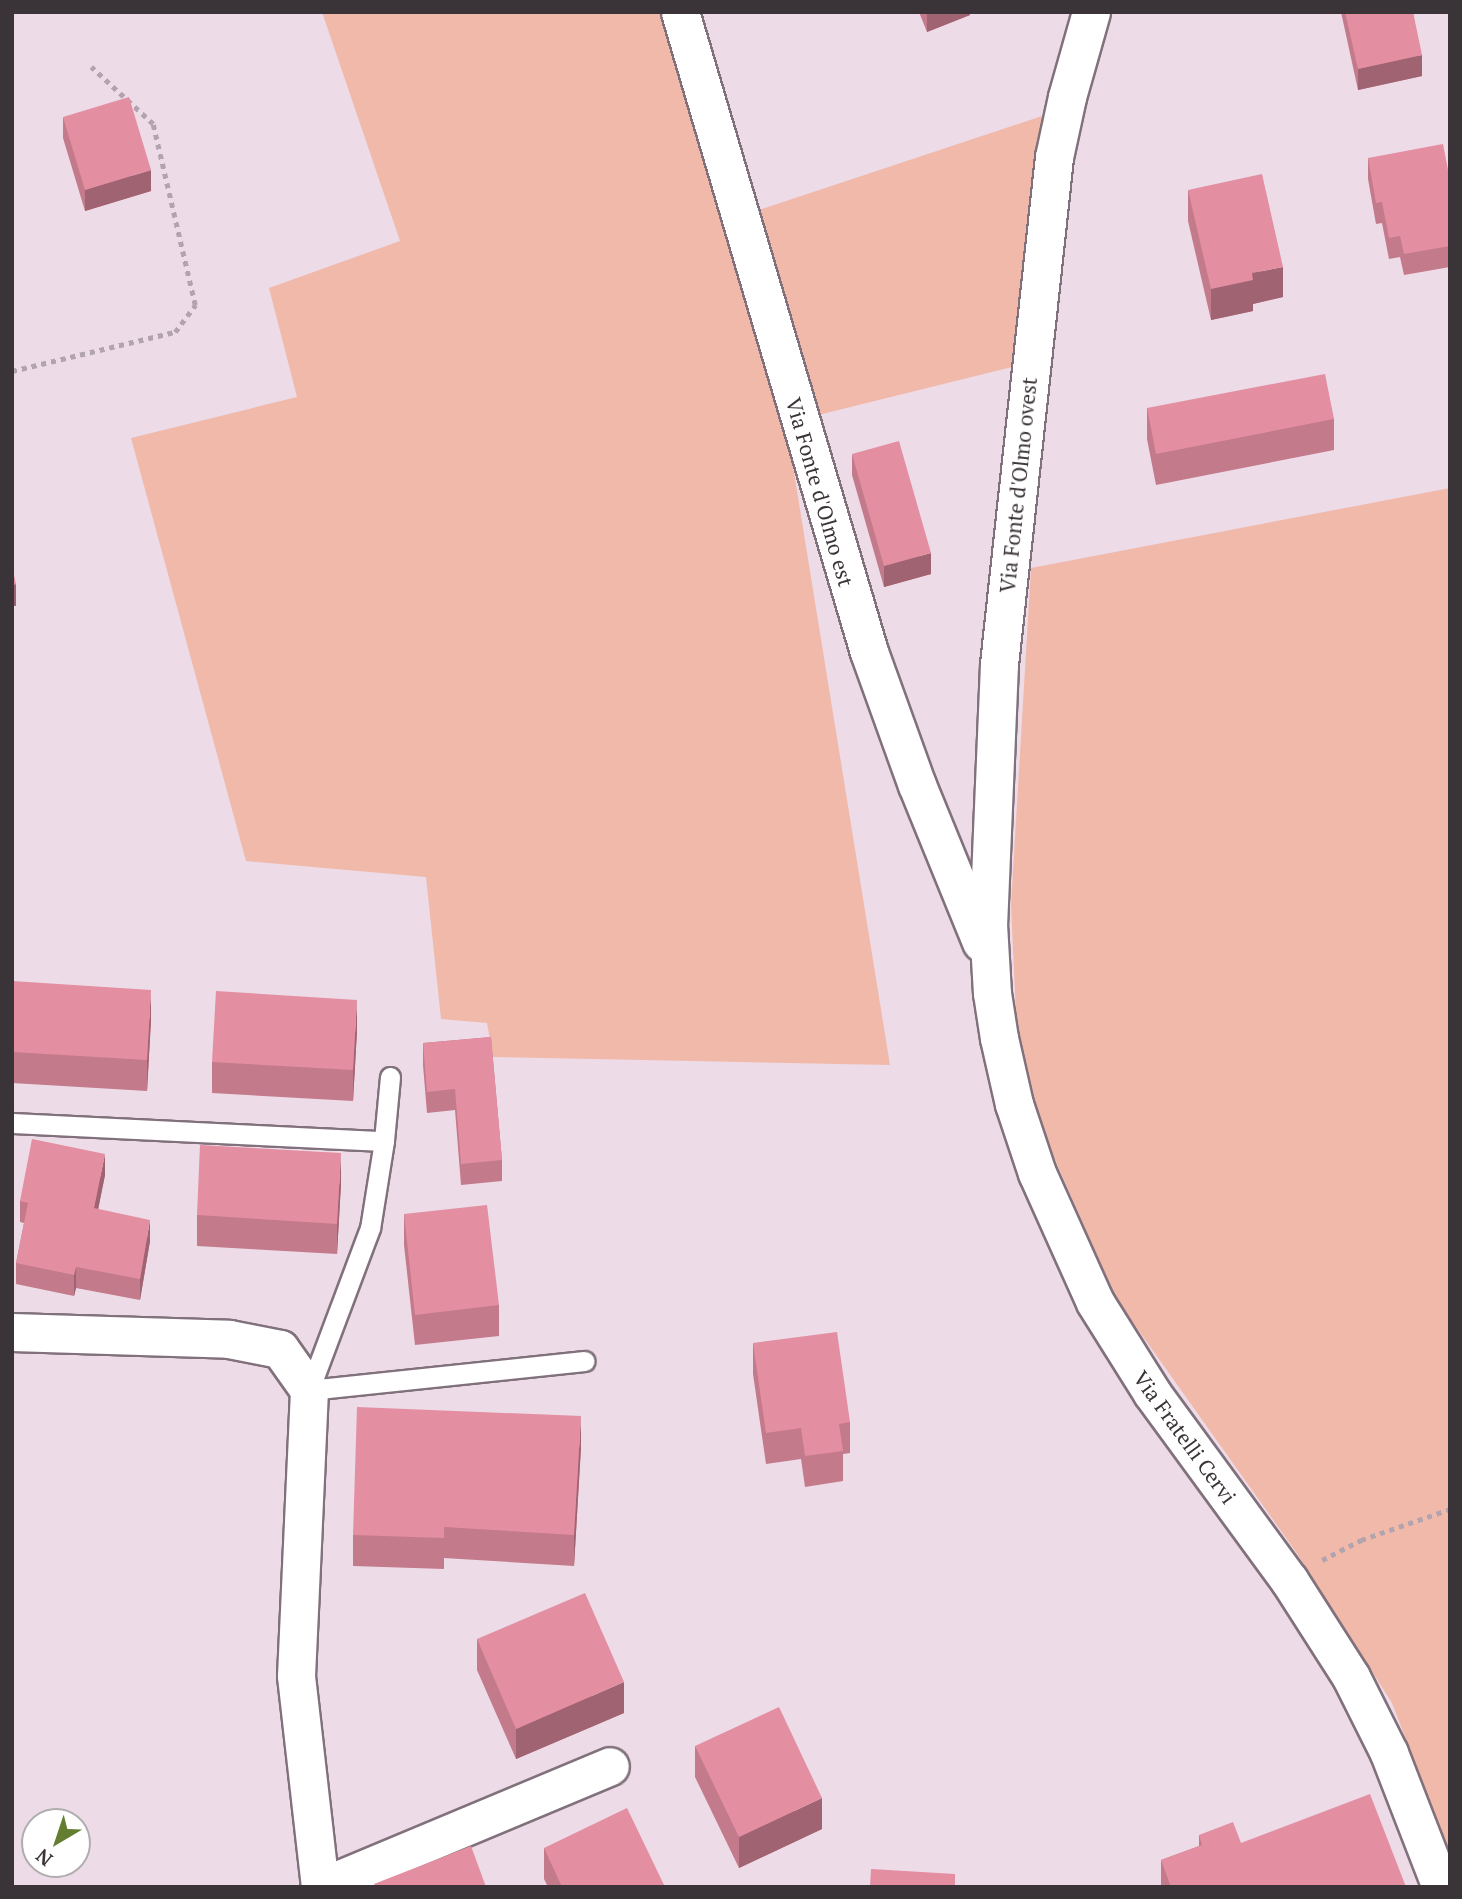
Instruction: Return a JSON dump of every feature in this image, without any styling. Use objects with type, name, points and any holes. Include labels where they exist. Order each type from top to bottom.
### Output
[{"type":"street","name":"Via Fonte d'Olmo est","points":[[680,12],[861,629],[903,748],[989,963]]},
{"type":"street","name":"Via Fonte d'Olmo ovest","points":[[989,963],[988,887],[995,705],[1045,227],[1059,128],[1091,12]]},
{"type":"street","name":"Via Fratelli Cervi","points":[[989,963],[999,1038],[1014,1104],[1037,1173],[1081,1275],[1152,1393],[1289,1580],[1362,1697],[1398,1773],[1441,1887]]},
{"type":"street","points":[[12,1332],[229,1339],[280,1349],[309,1390],[296,1676],[320,1887],[610,1766]]},
{"type":"lane","points":[[390,1077],[384,1141],[370,1228],[309,1390],[584,1361]]},
{"type":"lane","points":[[12,1123],[384,1141]]},
{"type":"path","points":[[12,371],[175,332],[195,305],[153,124],[90,67]]},
{"type":"path","points":[[1289,1580],[1361,1540],[1450,1508]]},
{"type":"shaded area","points":[[322,12],[666,12],[729,220],[1042,116],[1016,366],[786,423],[890,1065],[493,1057],[487,1023],[441,1019],[426,877],[246,861],[131,438],[297,397],[269,288],[400,241]]},
{"type":"shaded area","points":[[1450,488],[1450,1854],[1392,1703],[1296,1552],[1117,1300],[1029,1101],[1016,1015],[1011,905],[1031,568]]},
{"type":"building","points":[[1345,12],[1413,12],[1422,55],[1358,69]]},
{"type":"building","points":[[129,97],[151,170],[85,190],[63,117]]},
{"type":"building","points":[[1443,144],[1450,180],[1450,246],[1404,254],[1400,236],[1389,238],[1382,202],[1376,203],[1368,158]]},
{"type":"building","points":[[1262,174],[1283,267],[1252,273],[1253,280],[1211,289],[1188,190]]},
{"type":"building","points":[[1325,374],[1334,419],[1156,454],[1147,408]]},
{"type":"building","points":[[899,441],[931,553],[884,566],[852,454]]},
{"type":"building","points":[[12,566],[16,584],[12,585]]},
{"type":"building","points":[[12,981],[151,990],[147,1060],[12,1052]]},
{"type":"building","points":[[216,991],[357,1000],[353,1070],[212,1062]]},
{"type":"building","points":[[491,1037],[502,1160],[461,1164],[455,1089],[427,1092],[423,1043]]},
{"type":"building","points":[[32,1139],[105,1154],[94,1208],[150,1220],[140,1279],[76,1267],[74,1275],[16,1263],[28,1203],[20,1201]]},
{"type":"building","points":[[200,1145],[341,1153],[337,1224],[197,1215]]},
{"type":"building","points":[[487,1205],[499,1305],[415,1315],[404,1214]]},
{"type":"building","points":[[837,1332],[850,1422],[839,1424],[843,1451],[805,1456],[801,1428],[766,1433],[753,1343]]},
{"type":"building","points":[[357,1407],[581,1416],[574,1535],[444,1527],[444,1538],[353,1535]]},
{"type":"building","points":[[585,1593],[624,1682],[516,1729],[477,1639]]},
{"type":"building","points":[[779,1707],[822,1798],[739,1837],[695,1746]]},
{"type":"building","points":[[1370,1794],[1406,1887],[1171,1887],[1161,1860],[1202,1845],[1199,1835],[1233,1822],[1241,1843]]},
{"type":"building","points":[[627,1808],[665,1887],[562,1887],[544,1848]]},
{"type":"building","points":[[471,1846],[486,1887],[375,1887],[374,1884]]},
{"type":"building","points":[[871,1869],[955,1874],[955,1887],[870,1887]]}]
